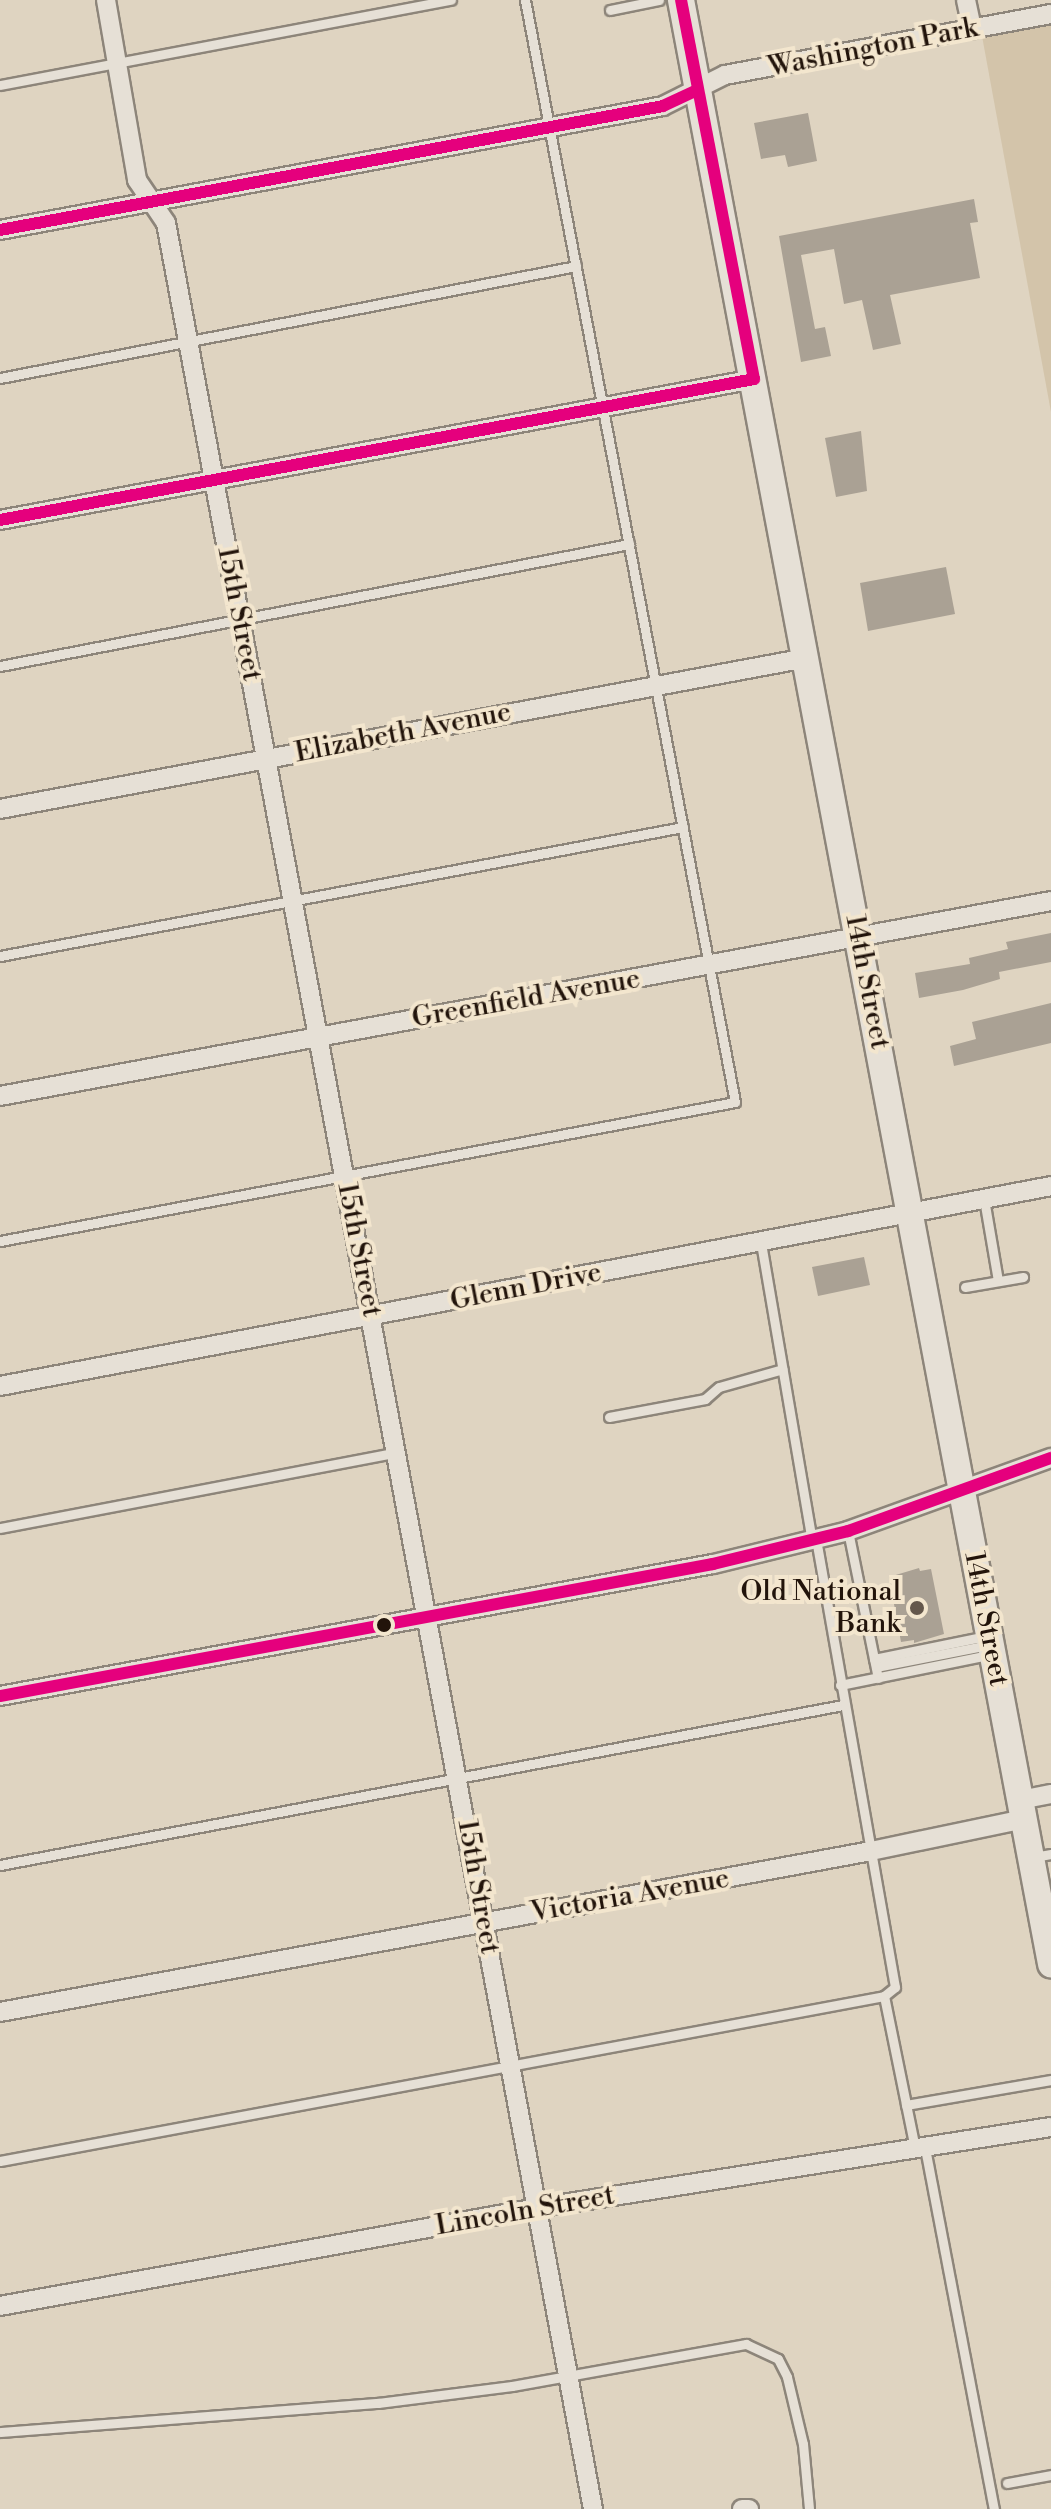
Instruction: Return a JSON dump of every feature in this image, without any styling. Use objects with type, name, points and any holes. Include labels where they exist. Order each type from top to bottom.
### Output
[{"type":"street","name":"15th Street","points":[[106,0],[137,180],[166,223],[593,2509]]},
{"type":"street","name":"14th Street","points":[[681,0],[1022,1810],[1041,1856],[1051,1964]]},
{"type":"street","points":[[966,0],[972,29]]},
{"type":"street","name":"Washington Park","points":[[0,230],[663,106],[725,75],[1051,14]]},
{"type":"street","points":[[0,520],[754,379]]},
{"type":"street","name":"Elizabeth Avenue","points":[[0,809],[806,658]]},
{"type":"street","name":"Greenfield Avenue","points":[[0,1096],[1051,901]]},
{"type":"street","name":"Glenn Drive","points":[[0,1386],[1051,1186]]},
{"type":"street","points":[[0,1696],[713,1564],[848,1531],[1051,1458]]},
{"type":"street","name":"Victoria Avenue","points":[[0,2012],[871,1851],[1022,1810],[1051,1794]]},
{"type":"street","name":"Lincoln Street","points":[[0,2306],[537,2208],[1051,2127]]},
{"type":"street","points":[[742,2509],[749,2509]]},
{"type":"lane","points":[[0,85],[451,0]]},
{"type":"lane","points":[[0,1241],[735,1102],[525,0]]},
{"type":"lane","points":[[610,10],[659,0]]},
{"type":"lane","points":[[0,378],[576,266]]},
{"type":"lane","points":[[0,666],[629,544]]},
{"type":"lane","points":[[0,956],[683,827]]},
{"type":"lane","points":[[984,1199],[998,1281]]},
{"type":"lane","points":[[0,2161],[884,1996],[895,1987],[761,1243]]},
{"type":"lane","points":[[965,1287],[1023,1277]]},
{"type":"lane","points":[[609,1417],[705,1399],[719,1387],[783,1369]]},
{"type":"lane","points":[[0,1528],[397,1452]]},
{"type":"lane","points":[[848,1531],[876,1668]]},
{"type":"lane","points":[[840,1685],[876,1668],[991,1645]]},
{"type":"lane","points":[[876,1668],[991,1645]]},
{"type":"lane","points":[[0,1865],[843,1705]]},
{"type":"lane","points":[[884,1996],[906,2105],[920,2148],[994,2509]]},
{"type":"lane","points":[[906,2105],[1051,2080]]},
{"type":"lane","points":[[0,2432],[378,2403],[568,2377],[746,2344],[778,2359],[787,2377],[803,2444],[809,2509]]},
{"type":"lane","points":[[1007,2483],[1051,2475]]},
{"type":"shaded area","points":[[1051,23],[1051,412],[982,36]]},
{"type":"building","points":[[808,113],[817,161],[788,167],[785,155],[761,159],[754,123]]},
{"type":"building","points":[[974,199],[978,222],[970,223],[980,278],[890,295],[901,344],[873,350],[862,300],[844,304],[834,249],[801,255],[815,329],[825,327],[831,356],[801,362],[779,236]]},
{"type":"building","points":[[861,431],[867,491],[836,497],[825,438]]},
{"type":"building","points":[[946,567],[955,614],[868,631],[860,583]]},
{"type":"building","points":[[1051,933],[1051,962],[999,972],[1000,979],[919,998],[915,973],[970,964],[969,958],[1008,949],[1006,942]]},
{"type":"building","points":[[1051,1003],[1051,1043],[954,1066],[950,1046],[976,1039],[972,1022]]},
{"type":"building","points":[[864,1257],[870,1285],[818,1296],[812,1267]]},
{"type":"building","name":"Old National Bank","points":[[919,1568],[920,1571],[931,1569],[944,1634],[914,1643],[914,1640],[901,1642],[889,1577]]},
{"type":"transit line","points":[[0,520],[754,379],[681,0]]},
{"type":"transit line","points":[[0,230],[663,106],[698,90]]},
{"type":"transit line","points":[[0,1696],[713,1564],[848,1531],[1051,1458]]},
{"type":"place","name":"Old National Bank","points":[[917,1608]]}]
